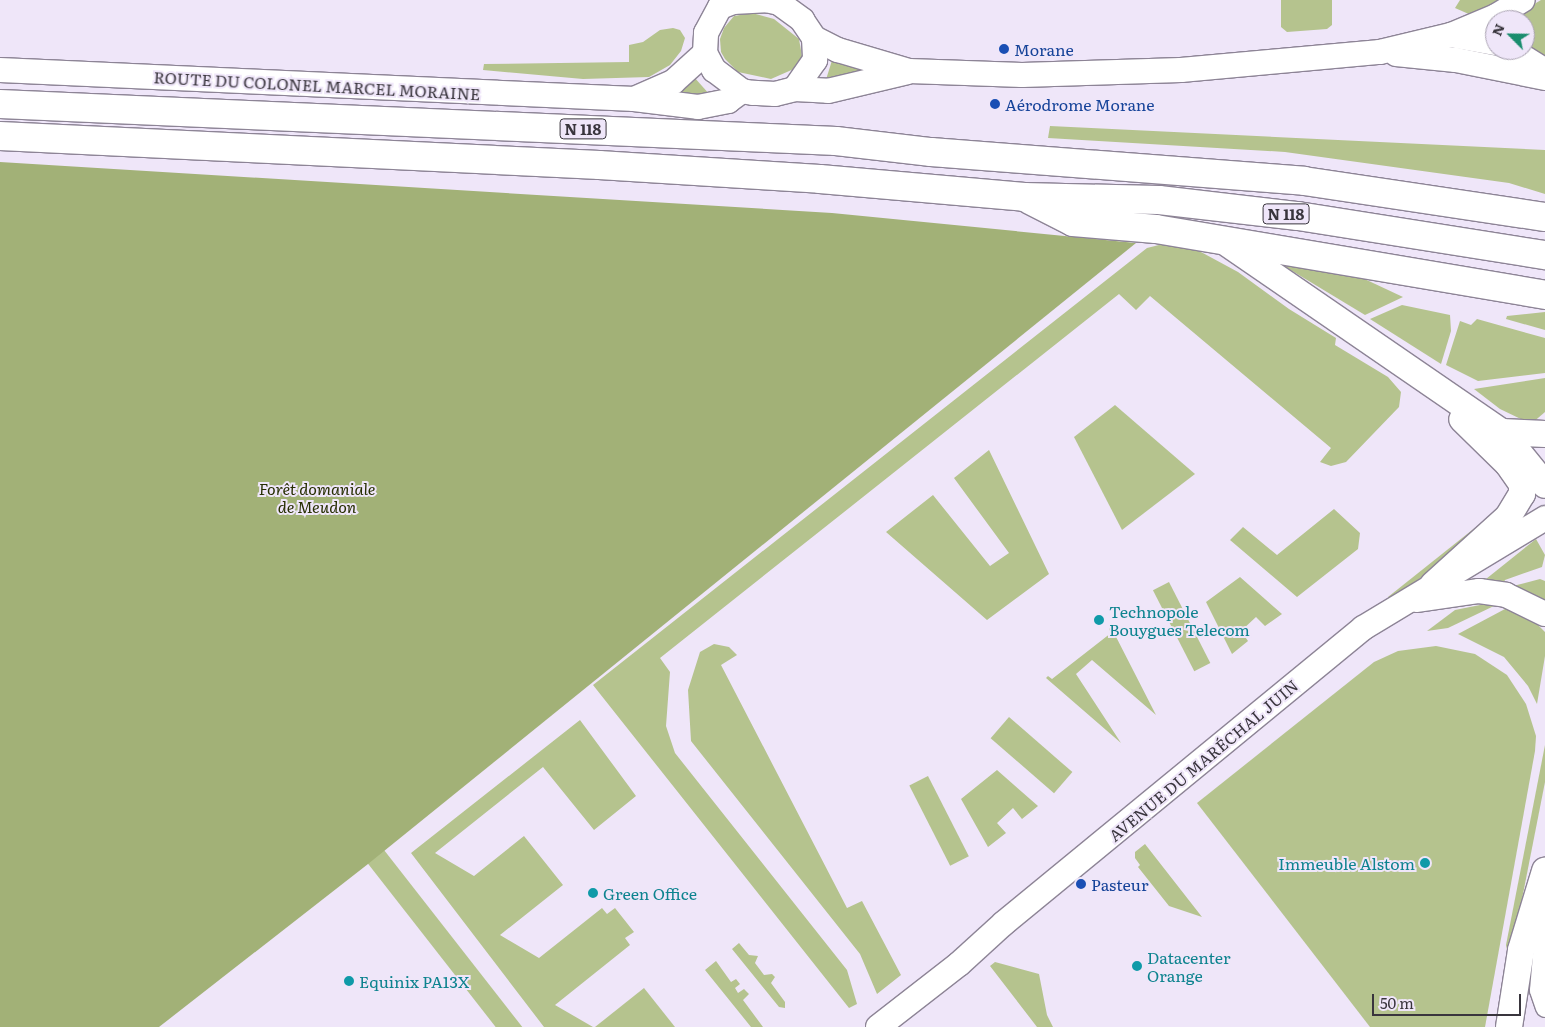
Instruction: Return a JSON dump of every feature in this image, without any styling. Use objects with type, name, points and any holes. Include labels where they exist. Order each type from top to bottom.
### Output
[{"type":"highway","name":"N 118","points":[[0,104],[836,140],[931,152],[1295,180],[1545,217]]},
{"type":"highway","name":"N 118","points":[[0,136],[599,165],[820,179],[1024,197],[1159,200],[1230,207],[1545,256]]},
{"type":"highway","points":[[1024,197],[1073,222],[1156,229],[1228,244],[1545,295]]},
{"type":"main road","points":[[1228,244],[1502,432],[1545,485]]},
{"type":"main road","points":[[1418,375],[1508,464],[1522,484],[1519,503],[1508,517],[1433,585]]},
{"type":"main road","points":[[1502,432],[1545,434]]},
{"type":"main road","points":[[1509,1027],[1521,950],[1545,871]]},
{"type":"street","points":[[909,71],[828,91],[795,89],[775,94],[742,91],[714,70],[705,53],[706,33],[720,4],[766,0],[790,10],[802,20],[814,38],[838,50],[909,71],[1022,75],[1181,70],[1380,52],[1450,35],[1496,16],[1523,0]]},
{"type":"street","points":[[1450,35],[1485,41]]},
{"type":"street","points":[[795,89],[815,60],[814,38]]},
{"type":"street","points":[[1380,52],[1456,60],[1545,78]]},
{"type":"street","name":"ROUTE DU COLONEL MARCEL MORAINE","points":[[634,99],[673,82],[705,53]]},
{"type":"street","points":[[1528,60],[1545,71]]},
{"type":"street","name":"ROUTE DU COLONEL MARCEL MORAINE","points":[[0,70],[634,99],[698,106],[728,101],[742,91]]},
{"type":"street","name":"AVENUE DU MARÉCHAL JUIN","points":[[878,1027],[960,964],[1018,911],[1363,628],[1382,614],[1407,602],[1545,518]]},
{"type":"street","points":[[1407,602],[1479,591],[1506,595],[1545,614]]},
{"type":"street","points":[[1545,920],[1540,990],[1545,1007]]},
{"type":"green space","points":[[1281,0],[1332,0],[1332,25],[1327,29],[1287,32],[1281,27]]},
{"type":"green space","points":[[1460,0],[1498,0],[1471,15],[1455,8]]},
{"type":"green space","points":[[1541,0],[1545,0],[1545,63],[1535,56],[1535,10],[1524,10]]},
{"type":"green space","points":[[752,13],[774,19],[799,39],[802,56],[796,68],[771,79],[738,72],[725,59],[721,52],[720,39],[724,28],[734,16]]},
{"type":"green space","points":[[673,28],[680,30],[685,38],[681,51],[670,65],[649,77],[583,79],[483,70],[484,64],[629,62],[629,45],[643,42],[660,30]]},
{"type":"green space","points":[[833,57],[885,66],[825,83]]},
{"type":"green space","points":[[694,77],[710,95],[654,96]]},
{"type":"green space","points":[[1050,126],[1545,150],[1545,194],[1509,183],[1285,152],[1048,138]]},
{"type":"green space","name":"Forêt domaniale de Meudon","points":[[0,162],[832,213],[1136,243],[368,864],[159,1027],[0,1027]]},
{"type":"green space","points":[[1171,242],[1201,252],[1238,272],[1289,309],[1336,338],[1335,345],[1388,377],[1401,392],[1399,407],[1346,462],[1331,466],[1320,462],[1331,448],[1150,296],[1136,310],[1119,294],[660,658],[670,672],[666,726],[675,753],[847,970],[857,1004],[849,1008],[593,685],[1147,248]]},
{"type":"green space","points":[[1279,263],[1356,275],[1403,297],[1365,315]]},
{"type":"green space","points":[[1402,305],[1450,315],[1451,331],[1441,364],[1370,319]]},
{"type":"green space","points":[[1545,312],[1545,330],[1506,319],[1507,316]]},
{"type":"green space","points":[[1477,319],[1545,338],[1545,373],[1478,381],[1446,365],[1460,321],[1471,325]]},
{"type":"green space","points":[[1545,378],[1545,412],[1531,424],[1500,409],[1474,389]]},
{"type":"green space","points":[[1115,405],[1195,474],[1122,530],[1074,437]]},
{"type":"green space","points":[[989,450],[1049,574],[987,620],[886,532],[933,495],[990,566],[1009,553],[954,478]]},
{"type":"green space","points":[[1334,509],[1360,533],[1358,549],[1297,597],[1230,540],[1243,527],[1277,555]]},
{"type":"green space","points":[[1496,511],[1480,530],[1403,592],[1390,599],[1388,597]]},
{"type":"green space","points":[[1536,539],[1545,555],[1542,567],[1505,580],[1503,584],[1481,583]]},
{"type":"green space","points":[[1240,577],[1282,614],[1265,626],[1256,617],[1241,631],[1248,641],[1232,654],[1206,602]]},
{"type":"green space","points":[[1540,579],[1545,581],[1545,604],[1513,586]]},
{"type":"green space","points":[[1169,582],[1210,663],[1194,671],[1153,590]]},
{"type":"green space","points":[[1490,603],[1496,605],[1448,628],[1427,631],[1455,610]]},
{"type":"green space","points":[[1508,604],[1531,618],[1545,632],[1545,656],[1537,704],[1528,686],[1504,657],[1458,634],[1505,609]]},
{"type":"green space","points":[[1111,627],[1156,715],[1092,660],[1076,674],[1121,743],[1046,678],[1048,676],[1052,679],[1111,633],[1109,629]]},
{"type":"green space","points":[[714,644],[729,647],[737,655],[721,665],[847,908],[862,901],[901,975],[877,994],[860,954],[691,741],[688,690],[700,652]]},
{"type":"green space","points":[[1436,646],[1475,654],[1507,675],[1526,704],[1536,736],[1535,751],[1485,1027],[1370,1027],[1197,803],[1374,662],[1398,651]]},
{"type":"green space","points":[[1009,717],[1072,772],[1054,793],[991,738]]},
{"type":"green space","points":[[580,720],[636,796],[594,830],[543,767],[435,853],[474,876],[524,836],[563,885],[500,935],[539,958],[602,908],[607,914],[615,908],[634,932],[625,938],[630,945],[555,1005],[593,1027],[544,1027],[411,853]]},
{"type":"green space","points":[[1545,745],[1545,782],[1511,955],[1508,955],[1506,945]]},
{"type":"green space","points":[[997,770],[1038,806],[1022,819],[1013,808],[997,823],[1006,833],[988,847],[961,799]]},
{"type":"green space","points":[[928,776],[969,856],[950,866],[909,786]]},
{"type":"green space","points":[[1145,844],[1202,917],[1169,906],[1138,867],[1140,865],[1135,858],[1135,852]]},
{"type":"green space","points":[[384,850],[522,1027],[496,1027],[367,863]]},
{"type":"green space","points":[[739,943],[749,955],[758,956],[755,963],[764,975],[772,974],[775,977],[771,983],[785,1002],[785,1008],[779,1007],[732,949]]},
{"type":"green space","points":[[716,961],[731,982],[736,979],[740,984],[735,988],[738,993],[744,989],[749,994],[743,1000],[763,1027],[751,1027],[705,970]]},
{"type":"green space","points":[[995,962],[1039,974],[1047,1015],[1053,1027],[1037,1027],[990,966]]},
{"type":"green space","points":[[644,988],[675,1027],[595,1027]]},
{"type":"place","name":"Morane","points":[[1004,49]]},
{"type":"place","name":"Aérodrome Morane","points":[[995,104]]},
{"type":"place","name":"Technopole Bouygues Telecom","points":[[1099,620]]},
{"type":"place","name":"Immeuble Alstom","points":[[1425,863]]},
{"type":"place","name":"Pasteur","points":[[1081,884]]},
{"type":"place","name":"Green Office","points":[[593,893]]},
{"type":"place","name":"Datacenter Orange","points":[[1137,966]]},
{"type":"place","name":"Equinix PA13X","points":[[349,981]]}]
